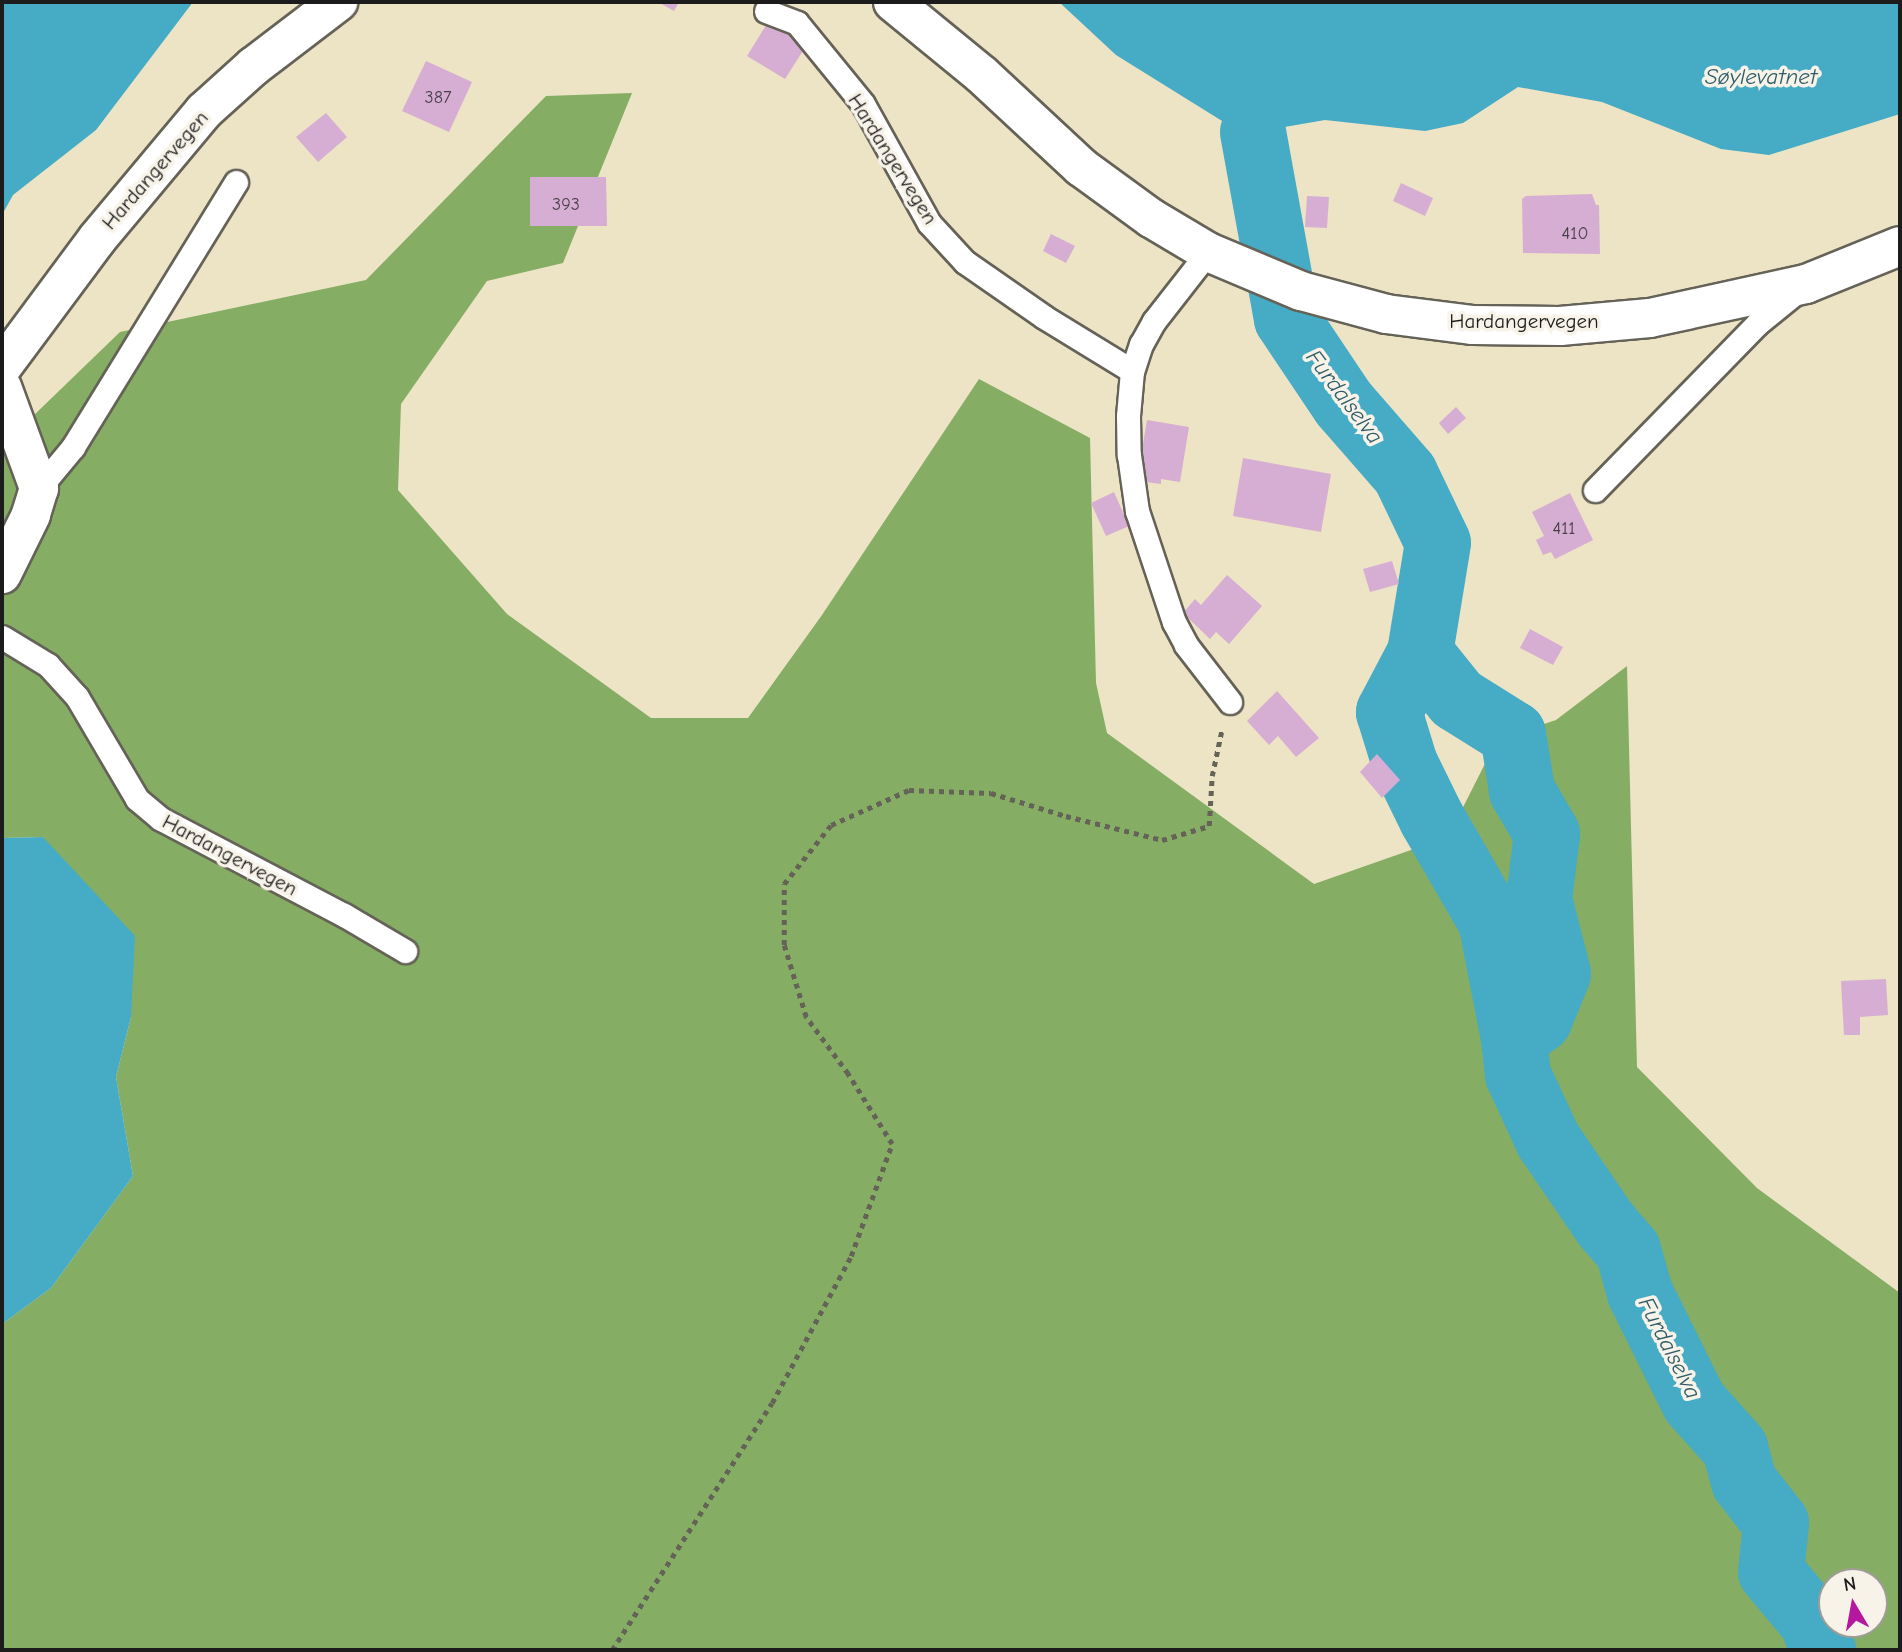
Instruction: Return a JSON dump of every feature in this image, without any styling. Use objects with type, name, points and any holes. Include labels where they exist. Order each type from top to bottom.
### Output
[{"type":"main road","name":"Hardangervegen","points":[[2,367],[97,239],[204,111],[254,66],[338,2]]},
{"type":"main road","name":"Hardangervegen","points":[[893,2],[981,74],[1081,167],[1151,218],[1208,251],[1301,291],[1386,314],[1473,325],[1560,326],[1650,318],[1806,284],[1900,246]]},
{"type":"main road","points":[[2,387],[39,488],[32,515],[2,574]]},
{"type":"lane","name":"Hardangervegen","points":[[766,11],[797,23],[863,104],[929,222],[965,262],[1044,317],[1132,371]]},
{"type":"lane","points":[[39,488],[73,447],[236,182]]},
{"type":"lane","points":[[1208,251],[1154,321],[1141,344],[1132,371],[1128,416],[1129,455],[1137,511],[1174,622],[1186,645],[1230,702]]},
{"type":"lane","name":"Hardangervegen","points":[[1595,490],[1758,323],[1806,284]]},
{"type":"lane","name":"Hardangervegen","points":[[2,637],[48,665],[77,697],[137,799],[161,819],[344,915],[404,951]]},
{"type":"path","points":[[612,1650],[772,1403],[851,1256],[892,1144],[848,1074],[806,1017],[784,946],[784,884],[831,825],[908,790],[992,793],[1066,816],[1162,840],[1209,826],[1212,776],[1230,702]]},
{"type":"green space","points":[[632,93],[563,263],[487,281],[401,404],[398,490],[507,614],[651,718],[748,718],[822,615],[979,379],[1090,438],[1096,683],[1107,733],[1314,884],[1448,837],[1497,740],[1556,720],[1627,666],[1637,1067],[1757,1188],[1900,1293],[1900,1650],[2,1650],[2,1324],[51,1288],[133,1176],[116,1077],[131,1017],[43,837],[2,838],[2,446],[120,332],[366,280],[546,96]]},
{"type":"water","points":[[2,2],[193,2],[96,130],[13,195],[2,215]]},
{"type":"water","name":"Søylevatnet","points":[[1059,2],[1900,2],[1900,114],[1769,155],[1721,149],[1602,102],[1518,87],[1463,123],[1425,131],[1325,120],[1243,134],[1116,55]]},
{"type":"water","points":[[43,837],[135,936],[131,1017],[116,1077],[133,1176],[51,1288],[2,1324],[2,838]]},
{"type":"building","points":[[658,2],[679,2],[674,11]]},
{"type":"building","points":[[768,22],[806,46],[785,79],[747,56]]},
{"type":"building","points":[[426,61],[472,82],[449,132],[402,111]]},
{"type":"building","points":[[326,113],[347,137],[318,162],[296,137]]},
{"type":"building","points":[[530,177],[606,177],[607,226],[530,226]]},
{"type":"building","points":[[1401,183],[1433,198],[1425,216],[1393,201]]},
{"type":"building","points":[[1592,194],[1596,205],[1599,205],[1600,254],[1523,253],[1522,199],[1526,196]]},
{"type":"building","points":[[1307,196],[1329,197],[1327,228],[1305,227]]},
{"type":"building","points":[[1051,234],[1075,246],[1066,263],[1043,251]]},
{"type":"building","points":[[1456,407],[1466,418],[1448,434],[1439,423]]},
{"type":"building","points":[[1147,420],[1189,427],[1180,482],[1161,479],[1161,484],[1146,482],[1140,462]]},
{"type":"building","points":[[1243,458],[1331,474],[1321,532],[1233,516]]},
{"type":"building","points":[[1114,492],[1129,526],[1106,536],[1091,503]]},
{"type":"building","points":[[1570,493],[1593,540],[1555,559],[1551,552],[1543,555],[1536,540],[1544,536],[1532,512]]},
{"type":"building","points":[[1392,561],[1399,584],[1370,592],[1363,569]]},
{"type":"building","points":[[1227,575],[1262,606],[1229,644],[1216,632],[1210,639],[1183,613],[1195,599],[1201,605]]},
{"type":"building","points":[[1530,629],[1563,647],[1553,665],[1520,648]]},
{"type":"building","points":[[1277,691],[1319,738],[1296,757],[1278,736],[1269,745],[1247,721]]},
{"type":"building","points":[[1377,754],[1400,780],[1382,798],[1360,772]]},
{"type":"building","points":[[1886,979],[1888,1015],[1860,1017],[1860,1035],[1844,1035],[1841,981]]},
{"type":"waterway","name":"Furdalselva","points":[[1253,132],[1287,319],[1344,404],[1405,474],[1438,543],[1420,653],[1457,699],[1513,734],[1522,791],[1547,834],[1539,899],[1558,974],[1539,1020],[1514,1038],[1518,1075],[1548,1140],[1606,1225],[1628,1250],[1640,1293],[1694,1402],[1735,1448],[1744,1482],[1776,1523],[1771,1572],[1812,1621],[1823,1650]]},
{"type":"waterway","name":"Furdalselva","points":[[1420,653],[1389,712],[1405,764],[1432,819],[1491,921],[1514,1038]]}]
